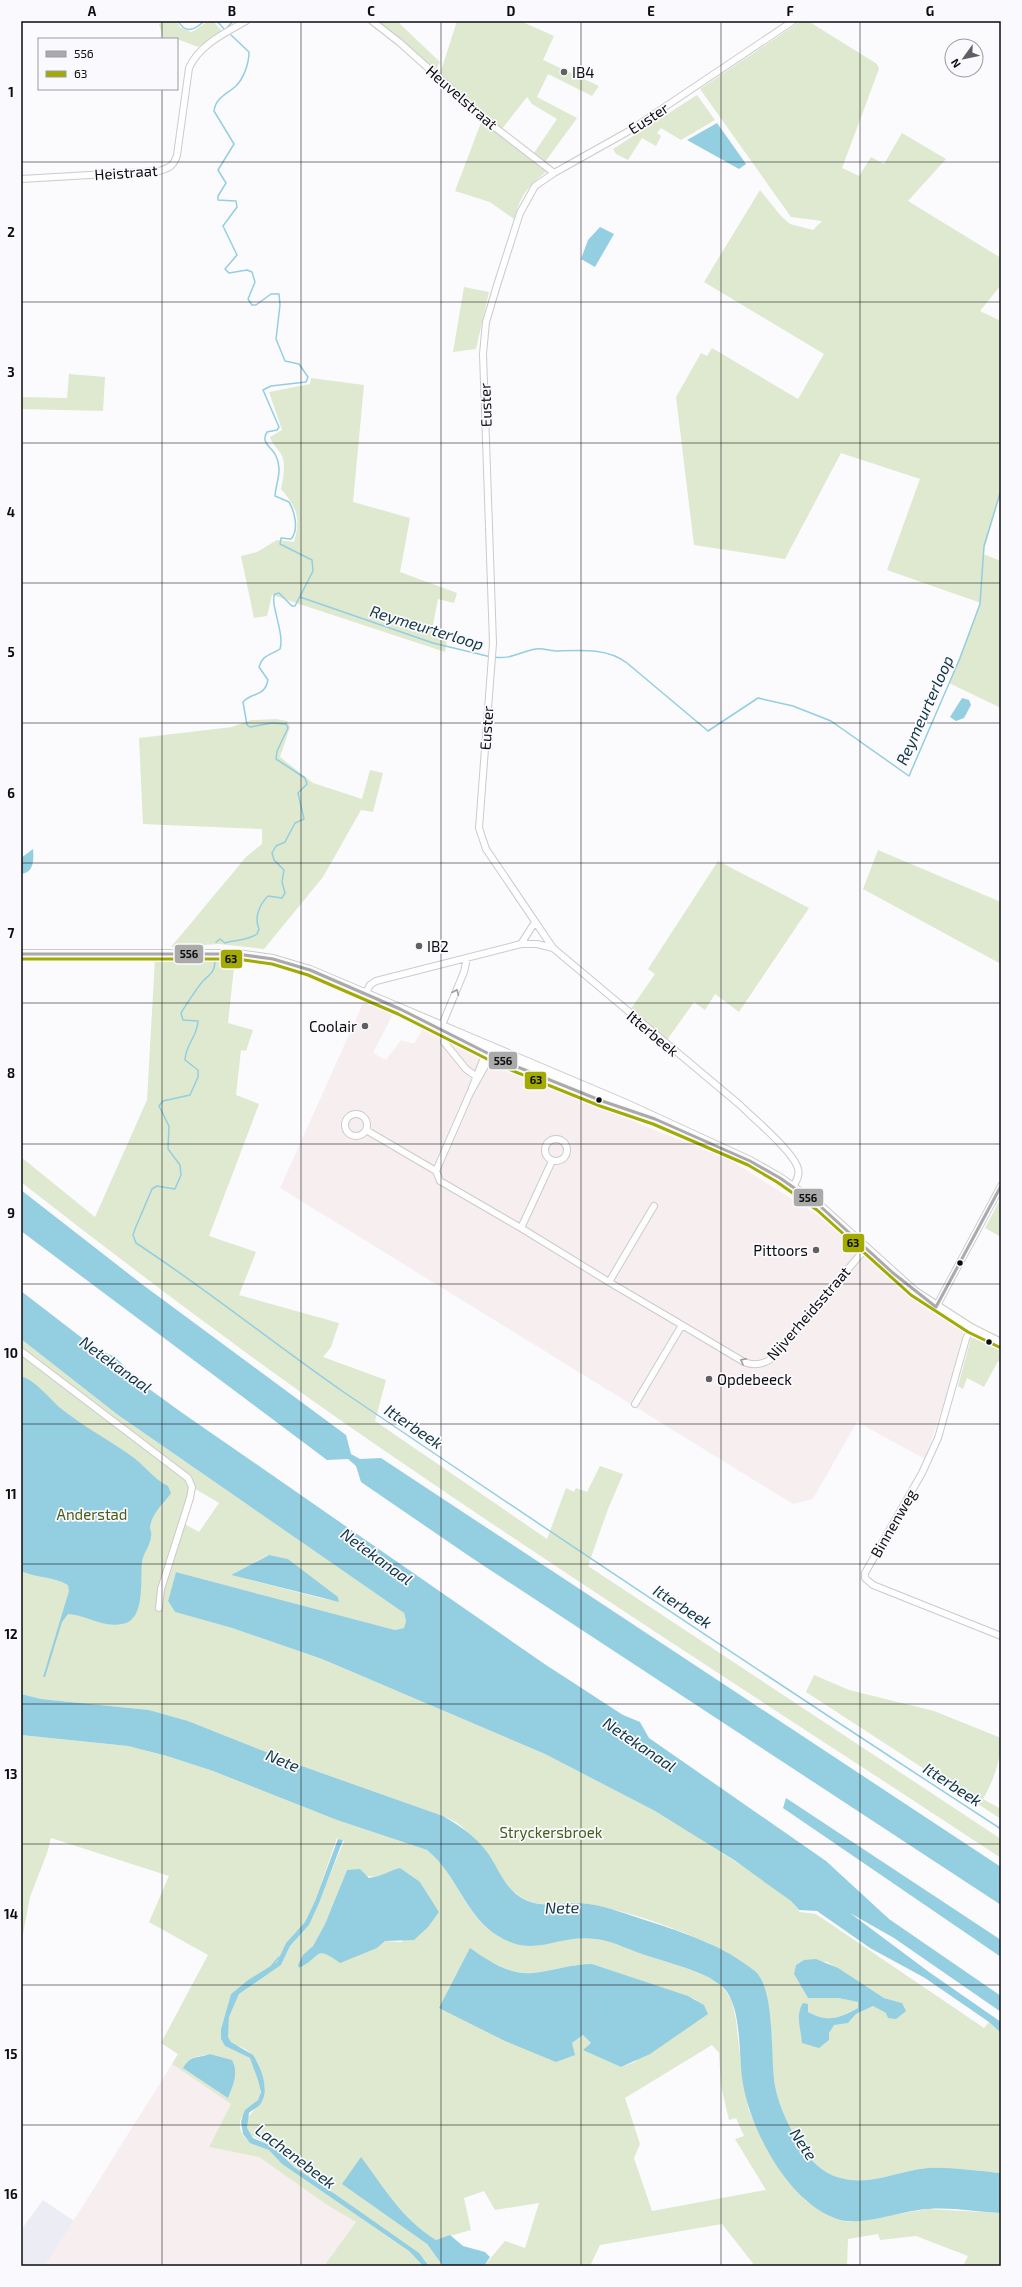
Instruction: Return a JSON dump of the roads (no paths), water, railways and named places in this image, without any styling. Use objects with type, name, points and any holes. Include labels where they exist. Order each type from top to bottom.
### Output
[{"type":"main road","points":[[21,954],[216,953],[258,956],[288,962],[400,1009],[489,1051],[602,1101],[655,1119],[750,1161],[793,1187],[820,1206],[914,1291],[936,1307],[971,1328],[1001,1343]]},
{"type":"main road","points":[[400,1009],[442,1025],[489,1051]]},
{"type":"street","name":"Heistraat","points":[[21,179],[159,171],[170,168],[175,162],[177,155],[189,68],[201,50],[246,21]]},
{"type":"street","name":"Heuvelstraat","points":[[372,21],[399,42],[492,125],[554,172]]},
{"type":"street","name":"Euster","points":[[553,948],[486,849],[479,828],[493,643],[483,337],[488,315],[520,213],[535,186],[554,172],[629,131],[793,21]]},
{"type":"street","points":[[522,944],[535,922]]},
{"type":"street","name":"Itterbeek","points":[[365,994],[370,985],[376,981],[522,944],[537,944],[553,948],[740,1105],[768,1132],[797,1165],[799,1175],[793,1187]]},
{"type":"street","points":[[442,1025],[464,972],[467,958]]},
{"type":"street","points":[[444,1042],[477,1077]]},
{"type":"street","points":[[436,1171],[489,1051]]},
{"type":"street","name":"Nijverheidsstraat","points":[[366,1130],[436,1171],[440,1181],[751,1365],[765,1363],[771,1359],[866,1248]]},
{"type":"street","points":[[521,1228],[552,1161]]},
{"type":"street","points":[[936,1307],[1001,1186]]},
{"type":"street","points":[[609,1282],[654,1206]]},
{"type":"street","points":[[635,1404],[682,1325]]},
{"type":"street","name":"Binnenweg","points":[[971,1328],[966,1340],[938,1438],[922,1473],[869,1566],[865,1578],[873,1585],[1001,1636]]},
{"type":"street","points":[[21,1352],[188,1478],[192,1487],[190,1498],[161,1590],[159,1608]]},
{"type":"water","points":[[717,123],[746,164],[739,169],[687,140]]},
{"type":"water","points":[[600,227],[614,234],[595,267],[581,259],[588,240]]},
{"type":"water","points":[[962,698],[969,700],[971,705],[964,718],[956,721],[950,717]]},
{"type":"water","points":[[33,849],[31,869],[21,874],[21,858]]},
{"type":"water","points":[[21,1190],[143,1285],[346,1435],[351,1454],[360,1459],[381,1458],[1001,1867],[1001,1905],[472,1558],[361,1482],[356,1466],[348,1459],[327,1460],[21,1231]]},
{"type":"water","name":"Netekanaal","points":[[21,1291],[95,1348],[115,1357],[141,1383],[181,1412],[546,1665],[623,1715],[640,1722],[649,1738],[826,1861],[889,1919],[1001,1996],[1001,2012],[894,1938],[850,1913],[929,1972],[1001,2022],[1001,2033],[989,2022],[925,1978],[870,1948],[817,1911],[799,1910],[791,1901],[734,1860],[655,1811],[545,1754],[322,1659],[232,1628],[175,1612],[168,1601],[176,1572],[395,1630],[404,1628],[406,1621],[404,1613],[118,1415],[21,1339]]},
{"type":"water","name":"Anderstad","points":[[21,1376],[37,1386],[67,1414],[135,1459],[168,1486],[171,1493],[151,1522],[151,1539],[142,1562],[140,1598],[135,1615],[130,1621],[115,1625],[101,1623],[68,1614],[62,1622],[45,1677],[43,1677],[69,1591],[68,1585],[62,1582],[21,1571]]},
{"type":"water","points":[[269,1555],[288,1559],[338,1597],[339,1602],[231,1575]]},
{"type":"water","name":"Nete","points":[[21,1694],[41,1699],[149,1710],[188,1721],[299,1765],[443,1816],[477,1841],[492,1859],[508,1886],[520,1897],[528,1901],[543,1904],[581,1903],[604,1907],[676,1930],[717,1947],[743,1962],[755,1971],[762,1980],[769,2008],[775,2086],[777,2094],[782,2111],[794,2135],[803,2149],[816,2164],[832,2175],[855,2180],[876,2179],[908,2171],[928,2168],[1001,2173],[1001,2213],[955,2209],[928,2209],[860,2221],[850,2221],[841,2220],[823,2212],[806,2200],[790,2184],[764,2145],[747,2103],[743,2084],[739,2033],[734,2007],[723,1987],[710,1978],[684,1967],[601,1940],[581,1938],[535,1946],[511,1943],[487,1928],[477,1918],[446,1871],[427,1850],[337,1820],[213,1771],[167,1756],[128,1746],[21,1735]]},
{"type":"water","points":[[786,1798],[1001,1940],[1001,1957],[783,1808]]},
{"type":"water","points":[[338,1839],[343,1840],[309,1925],[290,1946],[281,1965],[239,1994],[229,2017],[228,2037],[231,2042],[253,2055],[259,2066],[265,2085],[264,2098],[258,2106],[249,2113],[247,2128],[253,2138],[272,2146],[294,2167],[419,2253],[429,2266],[423,2266],[409,2251],[282,2164],[269,2150],[250,2143],[243,2134],[241,2122],[245,2110],[258,2100],[261,2092],[258,2080],[250,2058],[225,2046],[221,2039],[221,2029],[231,1994],[248,1980],[277,1962],[286,1943],[305,1922],[315,1901]]},
{"type":"water","points":[[400,1868],[420,1882],[439,1912],[428,1927],[414,1940],[385,1941],[377,1948],[340,1963],[332,1957],[322,1953],[318,1954],[299,1968],[298,1965],[303,1955],[313,1946],[325,1924],[347,1870],[360,1869],[369,1878]]},
{"type":"water","points":[[470,1948],[500,1966],[516,1972],[533,1973],[577,1965],[592,1964],[688,1996],[704,2005],[708,2014],[650,2054],[621,2067],[583,2050],[591,2043],[583,2035],[572,2043],[575,2055],[556,2062],[505,2041],[439,2008]]},
{"type":"water","points":[[816,1959],[838,1968],[884,1998],[902,2003],[906,2011],[896,2019],[888,2018],[886,2013],[873,2006],[856,2014],[848,2023],[834,2025],[829,2033],[829,2040],[819,2048],[802,2043],[799,2012],[803,2003],[808,2004],[808,2012],[828,2018],[839,2017],[858,2008],[858,2002],[838,1998],[808,1998],[794,1974],[796,1965],[804,1960]]},
{"type":"water","points":[[210,2054],[232,2060],[235,2074],[228,2098],[183,2068],[192,2059]]},
{"type":"water","points":[[361,2157],[394,2202],[413,2223],[436,2240],[450,2235],[463,2246],[485,2252],[490,2257],[484,2266],[443,2266],[427,2244],[342,2184]]},
{"type":"waterway","name":"Itterbeek","points":[[178,21],[184,28],[188,29],[194,28],[204,21]]},
{"type":"waterway","name":"Itterbeek","points":[[217,21],[225,30],[233,21]]},
{"type":"waterway","name":"Itterbeek","points":[[216,942],[220,939],[225,943],[246,939],[257,934],[259,929],[257,916],[262,903],[268,896],[282,898],[285,893],[282,882],[284,870],[274,860],[272,853],[276,846],[285,842],[295,823],[304,819],[298,793],[307,784],[305,778],[276,759],[277,751],[288,728],[286,724],[272,723],[250,727],[247,725],[243,702],[264,689],[268,680],[259,667],[260,663],[267,656],[280,649],[281,642],[274,604],[275,594],[279,593],[292,606],[295,606],[313,571],[312,560],[280,544],[281,538],[291,539],[295,531],[295,521],[289,502],[275,496],[279,466],[276,456],[267,445],[265,436],[267,432],[277,430],[279,427],[263,390],[271,386],[306,382],[308,377],[299,364],[285,361],[276,339],[280,305],[279,294],[271,294],[256,305],[252,305],[248,299],[255,282],[252,272],[247,270],[229,273],[225,269],[237,255],[223,226],[237,207],[236,201],[218,200],[218,196],[226,183],[218,170],[234,144],[214,111],[219,99],[236,86],[244,75],[249,56],[249,52],[231,35]]},
{"type":"waterway","name":"Reymeurterloop","points":[[494,657],[506,657],[539,649],[603,652],[620,658],[627,663],[708,731],[758,698],[793,706],[831,721],[909,776],[960,658],[980,604],[984,546],[1001,490]]},
{"type":"waterway","name":"Reymeurterloop","points":[[300,597],[433,643],[491,657]]},
{"type":"waterway","name":"Itterbeek","points":[[215,960],[212,972],[201,983],[181,1013],[183,1020],[198,1021],[196,1032],[187,1049],[185,1060],[198,1070],[198,1077],[190,1095],[163,1101],[159,1106],[169,1126],[168,1149],[180,1165],[181,1175],[175,1189],[157,1186],[152,1189],[133,1235],[136,1243],[189,1279],[345,1393],[508,1503],[1001,1829]]},
{"type":"waterway","name":"Lachenebeek","points":[[270,1968],[279,1957]]},
{"type":"place","name":"IB4","points":[[564,72]]},
{"type":"place","name":"IB2","points":[[419,946]]},
{"type":"place","name":"Coolair","points":[[365,1026]]},
{"type":"place","name":"Pittoors","points":[[816,1250]]},
{"type":"place","name":"Opdebeeck","points":[[709,1379]]},
{"type":"park label","name":"Stryckersbroek","points":[[551,1832]]}]
